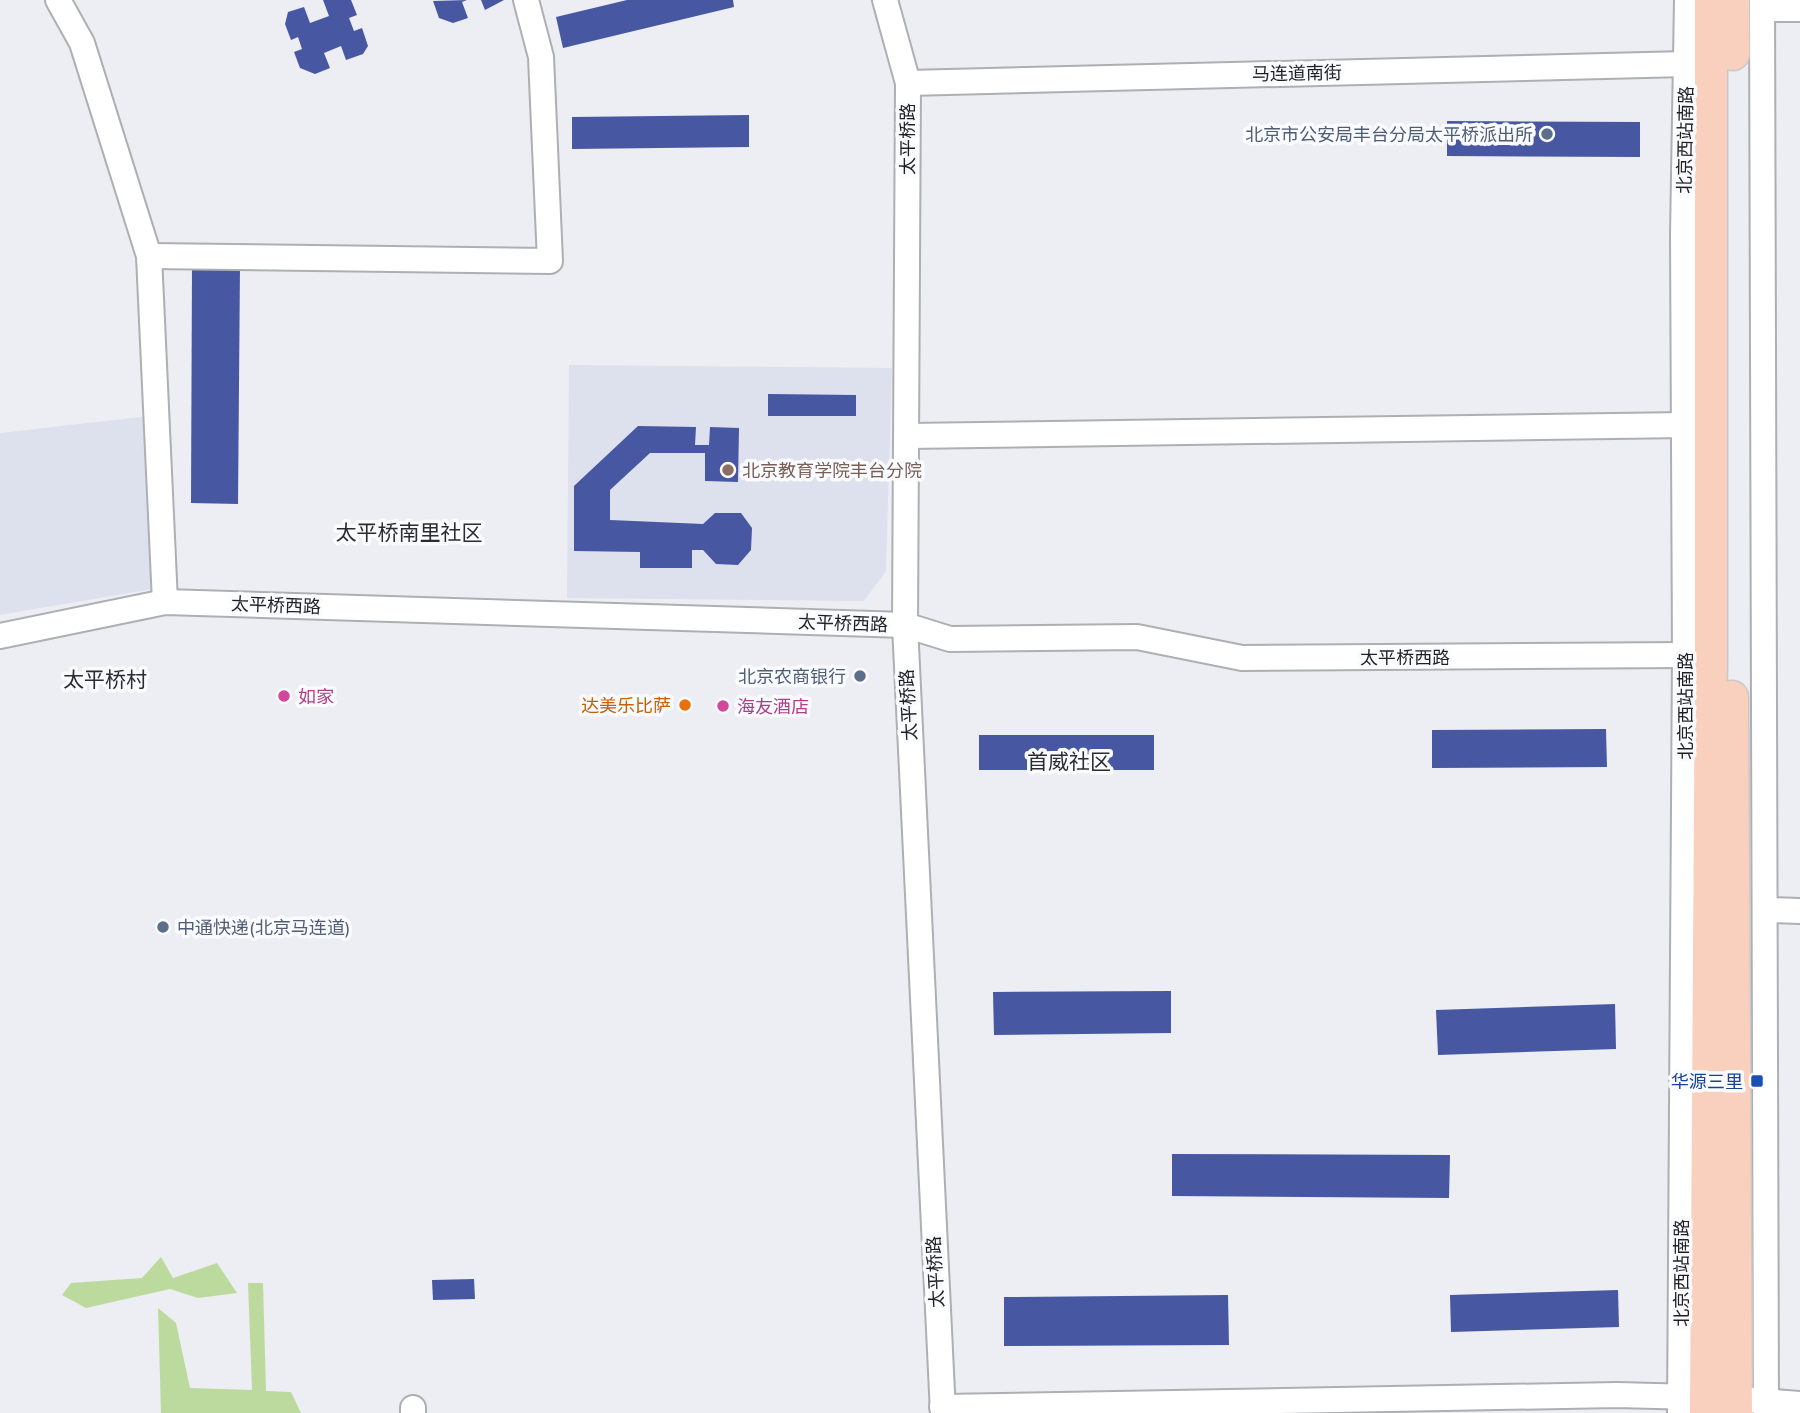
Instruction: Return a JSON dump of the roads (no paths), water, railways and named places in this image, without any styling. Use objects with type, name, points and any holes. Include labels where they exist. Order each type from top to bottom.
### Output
[{"type":"main road","name":"北京西站南路","points":[[1711,0],[1711,653],[1722,1406]]},
{"type":"main road","points":[[1722,1406],[1752,3]]},
{"type":"street","points":[[58,0],[82,43],[149,256],[165,602]]},
{"type":"street","points":[[149,256],[550,261],[541,57],[526,0]]},
{"type":"street","name":"太平桥路","points":[[886,0],[908,83],[905,625],[943,1410]]},
{"type":"street","name":"北京西站南路","points":[[1687,0],[1685,655],[1722,1406]]},
{"type":"street","points":[[1722,1406],[1766,910],[1752,3],[1800,9]]},
{"type":"street","name":"马连道南街","points":[[908,83],[1686,64]]},
{"type":"street","points":[[907,436],[1686,425]]},
{"type":"street","name":"太平桥西路","points":[[0,636],[165,602],[905,625],[950,639],[1137,637],[1242,658],[1685,655]]},
{"type":"street","points":[[1766,910],[1800,911]]},
{"type":"street","points":[[943,1410],[1617,1395],[1722,1406],[1800,1404]]},
{"type":"place","name":"北京市公安局丰台分局太平桥派出所","points":[[1547,134]]},
{"type":"place","name":"北京教育学院丰台分院","points":[[728,470]]},
{"type":"place","name":"北京农商银行","points":[[860,676]]},
{"type":"place","name":"如家","points":[[284,696]]},
{"type":"place","name":"达美乐比萨","points":[[685,705]]},
{"type":"place","name":"海友酒店","points":[[723,706]]},
{"type":"place","name":"中通快递(北京马连道)","points":[[163,927]]},
{"type":"place","name":"华源三里","points":[[1757,1081]]},
{"type":"district","name":"太平桥南里社区","points":[[409,532]]},
{"type":"district","name":"太平桥村","points":[[105,679]]},
{"type":"district","name":"首威社区","points":[[1069,761]]}]
